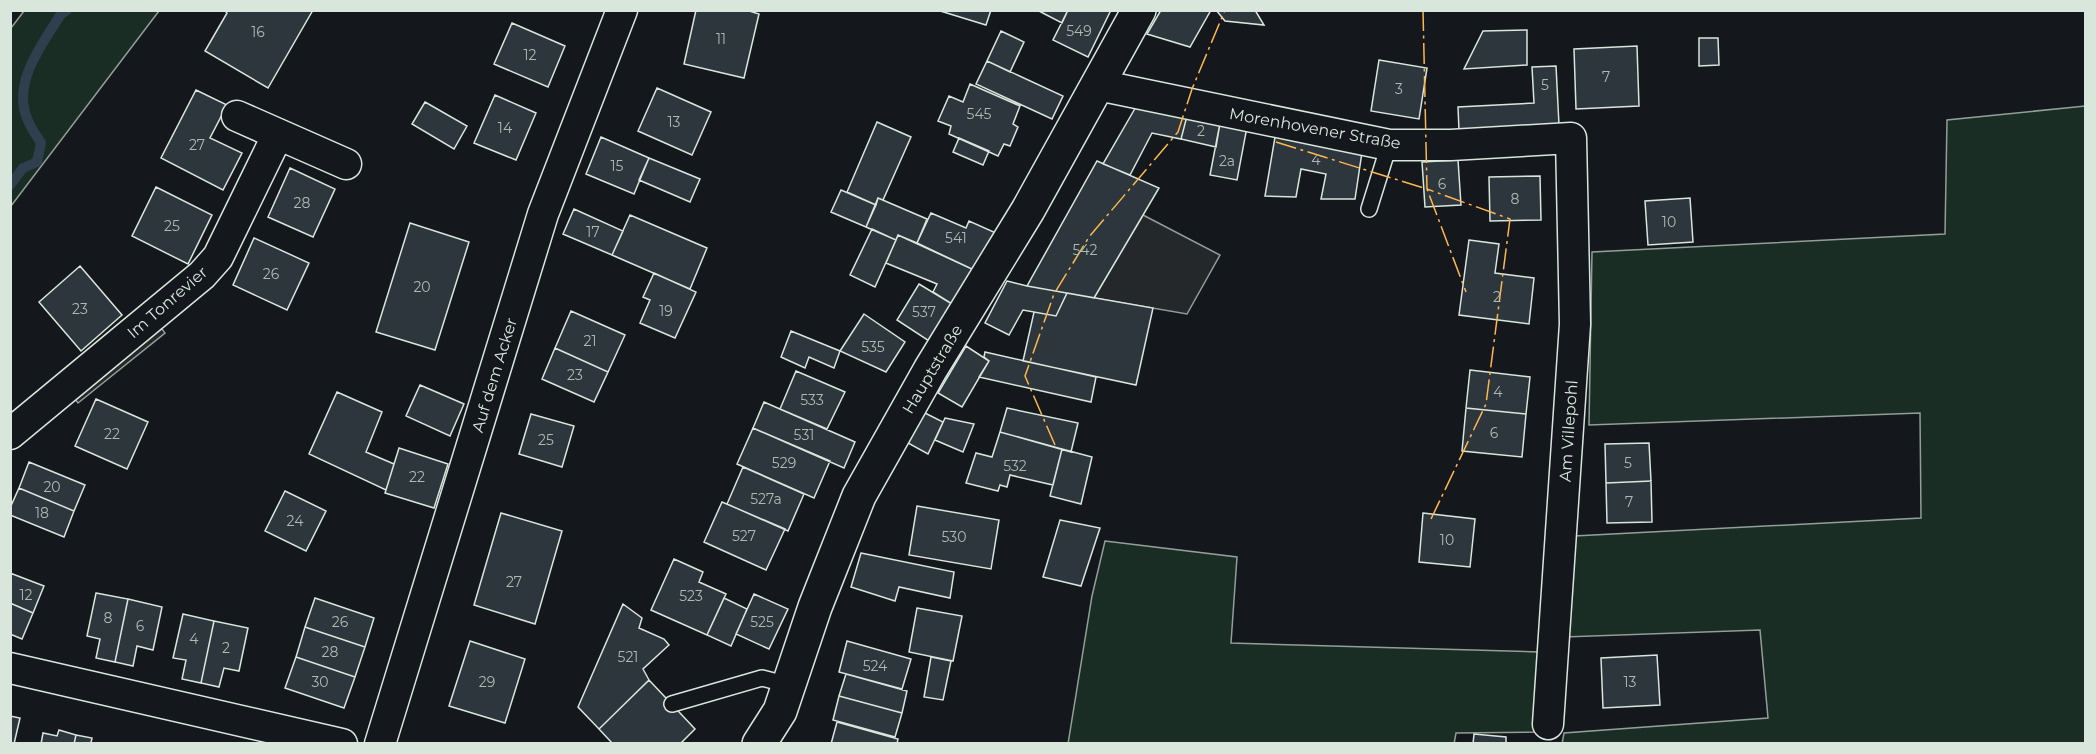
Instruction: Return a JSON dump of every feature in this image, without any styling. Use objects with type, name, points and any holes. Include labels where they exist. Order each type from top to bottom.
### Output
[{"type":"main road","name":"Hauptstraße","points":[[759,744],[780,711],[815,608],[859,496],[930,370],[1028,210],[1139,10]]},
{"type":"street","name":"Auf dem Acker","points":[[380,744],[543,214],[622,10]]},
{"type":"street","name":"Morenhovener Straße","points":[[1098,85],[1389,145],[1451,145],[1571,138]]},
{"type":"street","points":[[237,116],[346,164]]},
{"type":"street","name":"Im Tonrevier","points":[[10,434],[202,275],[218,257],[278,134]]},
{"type":"street","name":"Am Villepohl","points":[[1548,724],[1575,324],[1571,138]]},
{"type":"street","points":[[10,668],[342,744]]},
{"type":"lane","points":[[1369,209],[1389,145]]},
{"type":"lane","points":[[672,704],[762,678],[789,685]]},
{"type":"green space","points":[[24,11],[159,11],[11,206],[11,28]]},
{"type":"green space","points":[[2085,106],[2085,743],[1562,744],[1564,733],[1768,718],[1760,630],[1564,637],[1574,536],[1921,518],[1920,413],[1589,425],[1592,252],[1945,234],[1947,120]]},
{"type":"green space","points":[[1105,541],[1237,557],[1231,643],[1539,652],[1537,732],[1456,733],[1454,744],[1068,744],[1092,596]]},
{"type":"shaded area","points":[[1143,215],[1220,255],[1187,314],[1094,298]]},
{"type":"shaded area","points":[[159,325],[165,333],[78,403],[72,395]]},
{"type":"building","points":[[224,10],[313,10],[268,88],[205,51],[227,13]]},
{"type":"building","points":[[696,10],[746,10],[759,14],[744,78],[684,64]]},
{"type":"building","points":[[937,10],[991,10],[986,25]]},
{"type":"building","points":[[1037,10],[1068,10],[1062,23]]},
{"type":"building","points":[[1068,10],[1111,10],[1088,57],[1053,40]]},
{"type":"building","points":[[1161,10],[1211,10],[1190,47],[1147,34]]},
{"type":"building","points":[[1216,10],[1255,10],[1264,25],[1225,21]]},
{"type":"building","points":[[512,23],[565,46],[548,87],[494,64]]},
{"type":"building","points":[[1527,30],[1527,65],[1464,69],[1483,31]]},
{"type":"building","points":[[1001,31],[1024,42],[1010,72],[987,61]]},
{"type":"building","points":[[1699,38],[1718,38],[1719,65],[1699,66]]},
{"type":"building","points":[[1637,46],[1639,106],[1576,109],[1574,49]]},
{"type":"building","points":[[1379,60],[1427,68],[1419,119],[1371,111]]},
{"type":"building","points":[[987,61],[1063,96],[1052,119],[976,84]]},
{"type":"building","points":[[1556,66],[1559,125],[1459,131],[1458,107],[1534,103],[1532,67]]},
{"type":"building","points":[[970,84],[1020,106],[1013,124],[1018,127],[1010,146],[1004,144],[998,156],[949,134],[951,126],[938,121],[949,96],[963,102]]},
{"type":"building","points":[[657,88],[711,112],[692,155],[638,131]]},
{"type":"building","points":[[196,90],[227,105],[210,138],[242,153],[223,190],[161,158]]},
{"type":"building","points":[[495,95],[536,113],[516,160],[474,143]]},
{"type":"building","points":[[425,102],[467,126],[454,149],[412,124]]},
{"type":"building","points":[[1137,105],[1187,116],[1181,139],[1152,133],[1130,175],[1103,164]]},
{"type":"building","points":[[1187,116],[1220,123],[1216,147],[1181,139]]},
{"type":"building","points":[[877,122],[911,137],[883,200],[878,198],[876,205],[847,192]]},
{"type":"building","points":[[1220,123],[1247,127],[1237,180],[1210,175]]},
{"type":"building","points":[[601,137],[649,158],[634,194],[586,174]]},
{"type":"building","points":[[1275,137],[1362,152],[1355,199],[1321,199],[1326,174],[1301,169],[1296,197],[1265,196]]},
{"type":"building","points":[[959,138],[989,151],[983,165],[953,152]]},
{"type":"building","points":[[649,158],[700,179],[690,202],[639,180]]},
{"type":"building","points":[[1458,160],[1461,205],[1425,207],[1422,162]]},
{"type":"building","points":[[1097,161],[1159,188],[1094,298],[1027,286]]},
{"type":"building","points":[[290,168],[335,189],[313,237],[268,217]]},
{"type":"building","points":[[1540,176],[1541,220],[1490,221],[1489,177]]},
{"type":"building","points":[[156,187],[212,215],[188,264],[132,236]]},
{"type":"building","points":[[841,190],[876,205],[866,227],[831,212]]},
{"type":"building","points":[[878,198],[927,219],[917,243],[898,235],[896,240],[866,227]]},
{"type":"building","points":[[1690,198],[1693,242],[1648,245],[1645,201]]},
{"type":"building","points":[[574,209],[623,231],[612,255],[563,234]]},
{"type":"building","points":[[931,213],[966,228],[969,221],[996,233],[974,270],[917,243]]},
{"type":"building","points":[[630,215],[707,248],[690,289],[612,255]]},
{"type":"building","points":[[410,223],[469,242],[435,350],[376,332]]},
{"type":"building","points":[[872,229],[896,240],[875,287],[850,275]]},
{"type":"building","points":[[898,235],[974,270],[952,304],[933,292],[937,284],[886,263]]},
{"type":"building","points":[[254,238],[309,263],[287,310],[233,285]]},
{"type":"building","points":[[1469,240],[1499,244],[1495,273],[1534,278],[1529,324],[1459,315]]},
{"type":"building","points":[[80,266],[122,315],[81,351],[39,302]]},
{"type":"building","points":[[654,273],[696,292],[675,338],[640,323],[650,300],[643,297]]},
{"type":"building","points":[[1007,281],[1067,293],[1056,316],[1023,310],[1009,335],[985,323]]},
{"type":"building","points":[[919,284],[952,304],[929,341],[897,320]]},
{"type":"building","points":[[1067,293],[1153,308],[1136,385],[1023,361],[1034,312],[1056,316]]},
{"type":"building","points":[[571,311],[625,335],[608,372],[555,348]]},
{"type":"building","points":[[864,314],[905,342],[886,372],[840,351]]},
{"type":"building","points":[[791,331],[840,351],[834,368],[809,357],[805,368],[781,357]]},
{"type":"building","points":[[966,346],[989,361],[962,407],[938,393]]},
{"type":"building","points":[[555,348],[608,372],[594,402],[542,379]]},
{"type":"building","points":[[985,352],[1096,377],[1091,402],[979,377],[989,361],[984,357]]},
{"type":"building","points":[[1470,370],[1530,377],[1526,414],[1466,408]]},
{"type":"building","points":[[796,371],[845,392],[827,429],[780,409]]},
{"type":"building","points":[[420,385],[464,404],[450,436],[406,416]]},
{"type":"building","points":[[337,392],[382,412],[366,452],[394,464],[386,490],[309,454]]},
{"type":"building","points":[[96,399],[148,422],[127,469],[75,446]]},
{"type":"building","points":[[764,402],[855,442],[844,468],[753,428]]},
{"type":"building","points":[[1007,408],[1078,423],[1071,452],[1000,432]]},
{"type":"building","points":[[1466,408],[1526,414],[1522,457],[1462,451]]},
{"type":"building","points":[[923,412],[943,422],[928,454],[908,443]]},
{"type":"building","points":[[531,414],[574,426],[562,467],[519,454]]},
{"type":"building","points":[[945,418],[974,424],[963,452],[935,440]]},
{"type":"building","points":[[753,428],[830,461],[814,498],[737,464]]},
{"type":"building","points":[[1000,432],[1062,449],[1053,485],[1010,475],[1007,487],[1000,485],[998,491],[966,483],[976,453],[992,457]]},
{"type":"building","points":[[1649,443],[1651,481],[1606,483],[1605,444]]},
{"type":"building","points":[[399,448],[448,464],[434,508],[385,493]]},
{"type":"building","points":[[1062,449],[1092,457],[1081,504],[1050,496]]},
{"type":"building","points":[[29,462],[85,485],[74,511],[19,488]]},
{"type":"building","points":[[743,467],[804,494],[788,531],[727,504]]},
{"type":"building","points":[[1651,481],[1652,522],[1607,523],[1606,483]]},
{"type":"building","points":[[19,488],[74,511],[64,537],[10,515],[10,508]]},
{"type":"building","points":[[285,491],[326,511],[306,551],[265,531]]},
{"type":"building","points":[[722,502],[785,529],[766,570],[704,542]]},
{"type":"building","points":[[917,506],[999,520],[991,569],[909,555]]},
{"type":"building","points":[[501,513],[562,531],[535,624],[474,605]]},
{"type":"building","points":[[1423,513],[1475,519],[1470,567],[1419,562]]},
{"type":"building","points":[[1060,520],[1100,528],[1081,586],[1043,577]]},
{"type":"building","points":[[861,553],[954,572],[950,598],[899,587],[895,601],[851,587]]},
{"type":"building","points":[[674,559],[703,572],[699,582],[726,594],[707,635],[651,610]]},
{"type":"building","points":[[10,573],[44,586],[33,613],[10,603]]},
{"type":"building","points":[[96,593],[128,599],[115,662],[96,658],[100,639],[87,636]]},
{"type":"building","points":[[754,594],[788,609],[769,649],[736,634]]},
{"type":"building","points":[[315,598],[374,618],[365,647],[305,627]]},
{"type":"building","points":[[724,598],[747,609],[731,646],[707,635]]},
{"type":"building","points":[[128,599],[162,607],[153,650],[137,646],[133,666],[115,662]]},
{"type":"building","points":[[10,603],[33,613],[22,639],[10,634]]},
{"type":"building","points":[[623,604],[642,618],[639,628],[664,639],[669,645],[643,669],[649,680],[599,729],[578,707]]},
{"type":"building","points":[[917,608],[962,616],[953,661],[909,652]]},
{"type":"building","points":[[183,614],[214,621],[201,683],[182,679],[186,660],[173,658]]},
{"type":"building","points":[[214,621],[248,628],[239,671],[224,668],[219,687],[201,683]]},
{"type":"building","points":[[305,627],[365,647],[355,677],[296,657]]},
{"type":"building","points":[[470,641],[525,659],[505,723],[449,706]]},
{"type":"building","points":[[847,641],[911,659],[902,689],[839,672]]},
{"type":"building","points":[[1657,655],[1660,705],[1603,708],[1601,658]]},
{"type":"building","points":[[296,657],[355,677],[344,708],[285,688]]},
{"type":"building","points":[[931,657],[951,661],[943,700],[924,697]]},
{"type":"building","points":[[846,674],[907,691],[902,713],[839,696]]},
{"type":"building","points":[[649,680],[695,729],[680,744],[613,744],[599,729]]},
{"type":"building","points":[[839,696],[902,713],[895,737],[833,720]]},
{"type":"building","points":[[10,716],[20,718],[14,744],[10,744]]},
{"type":"building","points":[[837,722],[898,739],[897,744],[831,744]]},
{"type":"building","points":[[59,730],[76,735],[74,744],[41,744],[43,733],[57,736]]},
{"type":"building","points":[[1474,734],[1506,737],[1506,744],[1473,744]]},
{"type":"building","points":[[76,735],[92,738],[91,743],[94,744],[74,744]]},
{"type":"waterway","points":[[10,185],[23,168],[37,162],[41,143],[27,118],[23,104],[23,91],[26,77],[38,50],[61,14],[67,10]]},
{"type":"power","points":[[1055,445],[1025,376],[1054,294],[1089,237],[1178,132],[1192,89],[1225,10]]},
{"type":"power","points":[[1423,10],[1427,189],[1510,219],[1486,404],[1431,519]]},
{"type":"power","points":[[1276,142],[1427,189],[1466,292]]}]
